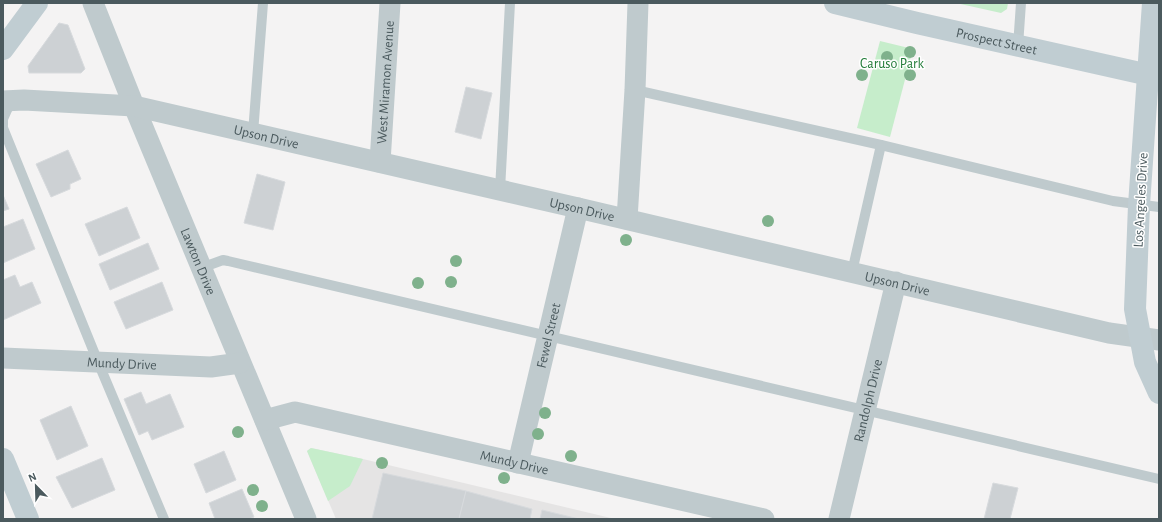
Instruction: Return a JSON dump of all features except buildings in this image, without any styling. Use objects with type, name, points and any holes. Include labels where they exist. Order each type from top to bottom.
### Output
[{"type":"street","points":[[3,49],[37,3]]},
{"type":"street","name":"Lawton Drive","points":[[93,3],[240,363],[306,519]]},
{"type":"street","name":"West Miramon Avenue","points":[[380,162],[390,3]]},
{"type":"street","points":[[627,219],[635,90],[638,3]]},
{"type":"street","name":"Prospect Street","points":[[835,3],[894,10],[1018,46],[1154,75]]},
{"type":"street","name":"Los Angeles Drive","points":[[1153,3],[1154,75],[1149,206],[1135,309],[1149,338],[1145,362],[1159,392]]},
{"type":"street","name":"Upson Drive","points":[[7,101],[24,100],[134,106],[627,219],[1109,333],[1149,338]]},
{"type":"street","name":"Fewel Street","points":[[518,464],[578,208]]},
{"type":"street","name":"Randolph Drive","points":[[839,519],[896,282]]},
{"type":"street","name":"Mundy Drive","points":[[3,358],[211,367],[240,363]]},
{"type":"street","name":"Mundy Drive","points":[[265,420],[295,412],[518,464],[726,515],[764,519]]},
{"type":"street","points":[[3,459],[28,519]]},
{"type":"lane","points":[[253,133],[262,3]]},
{"type":"lane","points":[[500,190],[510,3]]},
{"type":"lane","points":[[1018,46],[1021,3]]},
{"type":"lane","points":[[635,90],[881,145],[1113,201],[1149,206]]},
{"type":"lane","points":[[3,125],[7,101]]},
{"type":"lane","points":[[3,128],[98,362],[164,519]]},
{"type":"lane","points":[[852,272],[881,145]]},
{"type":"lane","points":[[201,268],[223,260],[228,261],[1159,479]]},
{"type":"shaded area","points":[[311,448],[615,519],[336,519],[307,451]]},
{"type":"green space","points":[[956,3],[1008,3],[1007,9],[1001,13]]},
{"type":"green space","name":"Caruso Park","points":[[880,41],[913,49],[890,137],[857,128]]},
{"type":"green space","points":[[311,448],[363,459],[350,486],[328,501],[307,451]]}]
